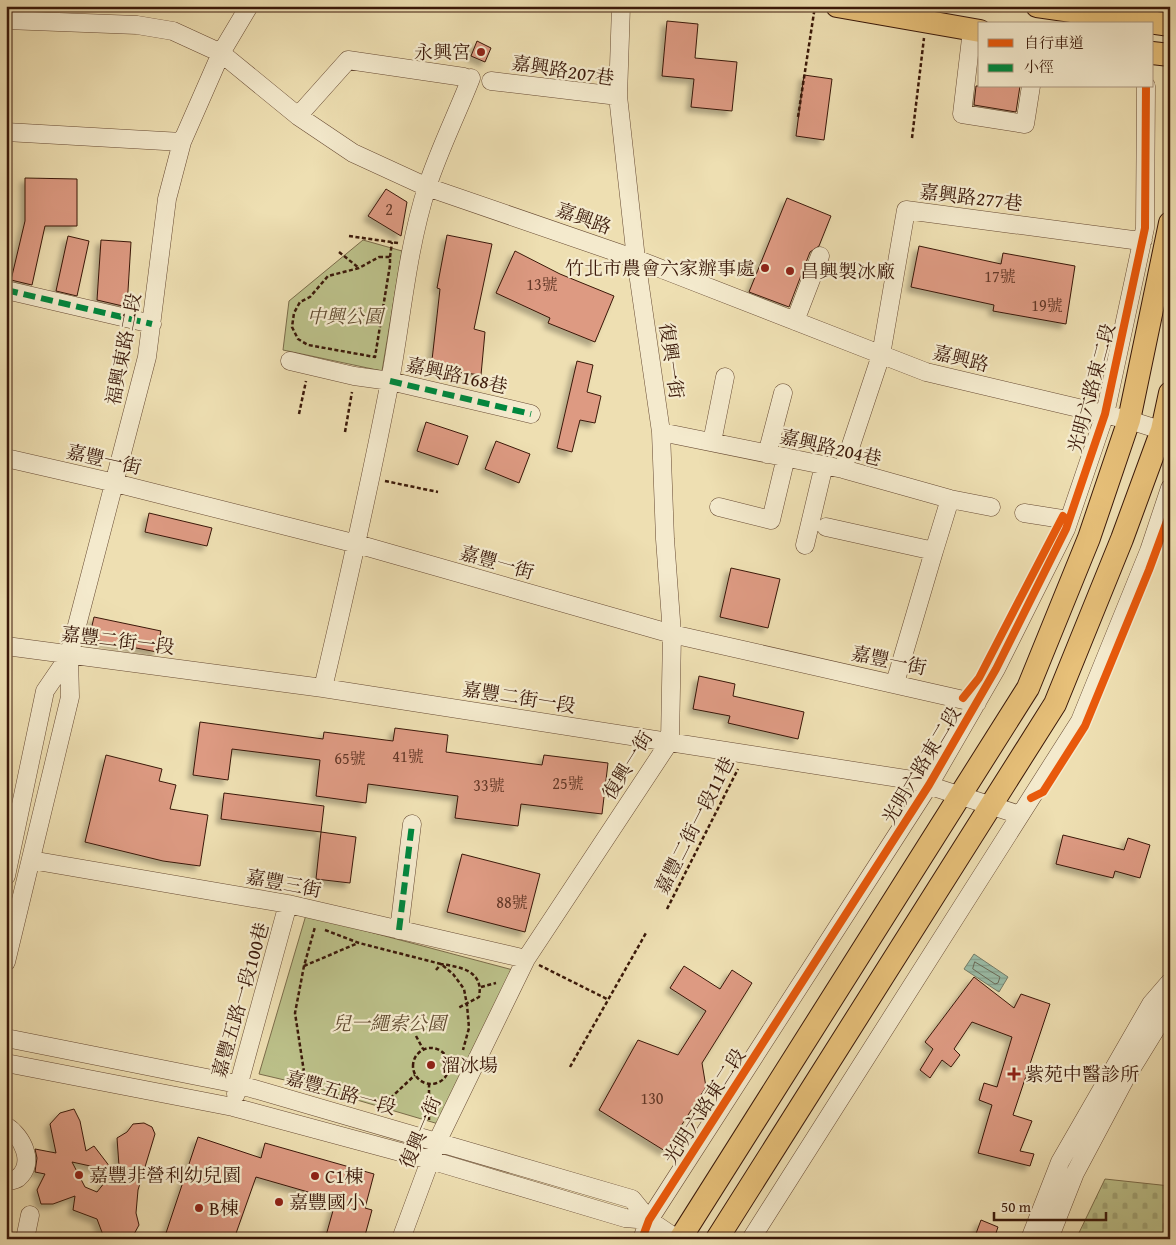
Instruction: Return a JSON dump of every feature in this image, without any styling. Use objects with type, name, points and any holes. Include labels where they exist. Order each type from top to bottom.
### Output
[{"type":"main road","points":[[838,6],[976,30]]},
{"type":"main road","points":[[1037,6],[1131,21],[1146,17],[1170,25]]},
{"type":"main road","points":[[1154,53],[1170,55]]},
{"type":"main road","points":[[678,1239],[1028,688],[1089,538],[1129,420],[1170,223]]},
{"type":"main road","points":[[717,1239],[1055,704],[1166,431],[1170,393]]},
{"type":"street","name":"福興東路二段","points":[[6,962],[70,698],[69,656],[140,388],[152,324],[167,199],[182,142],[221,54],[249,6]]},
{"type":"street","points":[[618,96],[621,6]]},
{"type":"street","name":"嘉興路","points":[[6,20],[137,25],[174,31],[221,54],[298,116],[353,153],[427,187],[636,259],[926,372],[1105,414],[1166,431]]},
{"type":"street","points":[[976,30],[962,114],[1025,124],[1030,88]]},
{"type":"street","name":"嘉興路168巷","points":[[298,116],[348,60],[468,78],[427,187],[412,245],[390,381],[531,414]]},
{"type":"street","name":"嘉興路207巷","points":[[491,81],[618,96],[636,259]]},
{"type":"street","name":"光明六路東二段","points":[[642,1239],[649,1220],[928,785],[977,703],[1069,520],[1105,414],[1143,240],[1145,228],[1146,88]]},
{"type":"street","points":[[6,132],[182,142]]},
{"type":"street","name":"嘉興路277巷","points":[[881,355],[906,210],[1143,240]]},
{"type":"street","points":[[795,322],[820,256]]},
{"type":"street","name":"復興一街","points":[[401,1239],[437,1142],[526,959],[670,741],[672,634],[665,539],[661,432],[636,259]]},
{"type":"street","points":[[6,290],[152,324]]},
{"type":"street","points":[[843,469],[881,355]]},
{"type":"street","points":[[290,361],[354,376],[390,381],[369,477],[357,544],[323,688]]},
{"type":"street","points":[[712,442],[724,377]]},
{"type":"street","points":[[767,454],[783,393]]},
{"type":"street","name":"嘉興路204巷","points":[[661,432],[843,469],[950,499],[991,507]]},
{"type":"street","name":"嘉豐一街","points":[[6,458],[115,482],[357,544],[672,634],[977,703]]},
{"type":"street","points":[[718,507],[771,520],[786,458]]},
{"type":"street","points":[[805,545],[824,465]]},
{"type":"street","points":[[751,1239],[1080,721],[1149,551],[1170,488]]},
{"type":"street","points":[[895,683],[950,499]]},
{"type":"street","points":[[1024,514],[1069,520]]},
{"type":"street","points":[[826,527],[934,551]]},
{"type":"street","name":"嘉豐二街一段","points":[[6,646],[69,656],[323,688],[912,780],[1020,815]]},
{"type":"street","name":"福興東路二段","points":[[6,876],[45,690],[69,656]]},
{"type":"street","points":[[400,930],[412,824]]},
{"type":"street","name":"嘉豐三街","points":[[31,860],[288,904],[526,959]]},
{"type":"street","name":"嘉豐五路一段100巷","points":[[233,1107],[237,1084],[288,904]]},
{"type":"street","points":[[1030,1239],[1060,1162],[1151,1004],[1170,982]]},
{"type":"street","points":[[1049,1239],[1075,1173],[1125,1079],[1170,1006]]},
{"type":"street","name":"嘉豐五路一段","points":[[6,1038],[237,1084],[632,1199],[649,1220],[678,1239]]},
{"type":"street","name":"嘉豐五路一段","points":[[6,1063],[233,1107],[430,1160],[625,1218],[649,1220]]},
{"type":"street","points":[[6,1126],[14,1131],[24,1145],[27,1163],[18,1178],[6,1182]]},
{"type":"street","points":[[24,1239],[30,1215]]},
{"type":"path","points":[[798,117],[815,6]]},
{"type":"path","points":[[912,138],[926,22]]},
{"type":"path","points":[[350,236],[412,245]]},
{"type":"path","points":[[390,257],[379,257],[359,268],[328,276],[310,297],[300,302],[294,313],[292,327],[298,339],[308,345],[374,357],[390,257],[392,242]]},
{"type":"path","points":[[339,252],[359,268]]},
{"type":"path","points":[[299,414],[310,365]]},
{"type":"path","points":[[345,432],[354,376]]},
{"type":"path","points":[[369,477],[438,492]]},
{"type":"path","points":[[306,1085],[295,1013],[314,927],[360,943],[441,964],[465,967],[477,977],[481,987],[479,997],[467,1005],[458,1008]]},
{"type":"path","points":[[570,1067],[646,933]]},
{"type":"path","points":[[304,966],[360,943]]},
{"type":"path","points":[[526,959],[607,999]]},
{"type":"path","points":[[436,970],[441,964]]},
{"type":"path","points":[[441,964],[453,974],[464,989],[469,1028],[461,1056]]},
{"type":"path","points":[[416,1036],[423,1049]]},
{"type":"path","points":[[435,1048],[446,1055],[449,1060],[448,1073],[445,1078],[435,1084],[424,1083],[415,1075],[413,1070],[415,1058],[423,1049],[435,1048]]},
{"type":"path","points":[[381,1107],[415,1075]]},
{"type":"path","points":[[429,1084],[429,1120],[433,1113]]},
{"type":"green space","name":"中興公園","points":[[363,240],[402,251],[382,371],[283,350],[289,301]]},
{"type":"green space","name":"兒一繩索公園","points":[[306,915],[513,970],[442,1125],[306,1085],[259,1074]]},
{"type":"green space","points":[[1105,1179],[1170,1186],[1170,1239],[1076,1239]]},
{"type":"water","points":[[974,954],[1008,977],[999,992],[964,969]]},
{"type":"building","points":[[667,21],[698,24],[695,58],[737,62],[732,111],[691,107],[694,79],[662,76]]},
{"type":"building","name":"永興宮","points":[[477,41],[491,48],[485,62],[471,56]]},
{"type":"building","points":[[804,75],[832,79],[824,140],[796,136]]},
{"type":"building","points":[[976,86],[978,88],[1020,88],[1016,112],[974,105]]},
{"type":"building","points":[[25,178],[77,179],[77,226],[45,226],[32,285],[11,280],[25,221]]},
{"type":"building","points":[[386,189],[407,202],[401,236],[368,216]]},
{"type":"building","name":"昌興製冰廠","points":[[787,198],[831,216],[819,246],[810,252],[789,307],[749,292]]},
{"type":"building","points":[[447,235],[492,244],[474,329],[485,332],[481,375],[431,369],[440,289],[437,288]]},
{"type":"building","points":[[68,236],[89,241],[77,296],[56,291]]},
{"type":"building","points":[[101,240],[131,242],[127,307],[97,300]]},
{"type":"building","points":[[919,246],[1001,264],[1003,253],[1075,266],[1066,324],[993,311],[994,305],[911,287]]},
{"type":"building","points":[[515,251],[560,274],[614,296],[595,342],[548,323],[550,318],[496,293]]},
{"type":"building","points":[[577,361],[593,365],[587,392],[601,396],[595,423],[580,420],[572,452],[557,448]]},
{"type":"building","points":[[426,422],[468,436],[458,465],[417,451]]},
{"type":"building","points":[[496,441],[530,454],[519,483],[485,469]]},
{"type":"building","points":[[149,513],[212,528],[207,546],[145,532]]},
{"type":"building","points":[[731,568],[780,579],[768,628],[720,617]]},
{"type":"building","points":[[94,617],[161,631],[157,652],[89,639]]},
{"type":"building","points":[[699,676],[735,684],[733,696],[804,712],[798,739],[728,723],[730,716],[693,709]]},
{"type":"building","points":[[200,722],[323,739],[324,732],[393,741],[395,728],[448,735],[446,752],[542,765],[544,755],[608,763],[602,814],[521,804],[518,826],[455,818],[458,796],[368,784],[366,803],[316,796],[320,760],[232,749],[228,780],[193,775]]},
{"type":"building","points":[[106,755],[162,769],[159,781],[176,785],[170,809],[208,815],[200,866],[163,861],[85,842]]},
{"type":"building","points":[[224,793],[324,806],[321,832],[221,819]]},
{"type":"building","points":[[321,832],[356,837],[350,883],[316,879]]},
{"type":"building","points":[[1063,835],[1124,850],[1128,838],[1150,845],[1140,878],[1115,871],[1113,878],[1056,864]]},
{"type":"building","points":[[462,854],[540,874],[525,932],[447,912]]},
{"type":"building","points":[[684,966],[720,989],[732,970],[752,983],[702,1063],[706,1087],[665,1151],[599,1110],[638,1040],[678,1055],[706,1011],[670,988]]},
{"type":"building","name":"紫苑中醫診所","points":[[974,977],[1014,1008],[1021,994],[1050,1004],[1013,1115],[1032,1121],[1020,1151],[1034,1154],[1030,1166],[978,1153],[992,1105],[979,1100],[984,1083],[997,1087],[1012,1037],[972,1022],[954,1049],[960,1055],[951,1067],[942,1060],[930,1078],[920,1070],[933,1049],[925,1042]]},
{"type":"building","points":[[74,1109],[80,1121],[86,1151],[94,1146],[120,1180],[117,1138],[127,1132],[133,1124],[144,1123],[152,1127],[155,1134],[138,1190],[136,1213],[139,1225],[133,1236],[125,1239],[110,1239],[103,1235],[97,1219],[73,1210],[75,1196],[53,1204],[41,1204],[37,1190],[45,1174],[35,1172],[37,1158],[35,1149],[56,1153],[50,1124],[60,1113]],"holes":[[[72,1162],[104,1169],[105,1182],[97,1192],[85,1187]]]},
{"type":"building","points":[[198,1137],[261,1158],[265,1143],[374,1174],[365,1208],[372,1210],[364,1239],[325,1239],[336,1200],[256,1177],[234,1239],[164,1239]]},
{"type":"building","points":[[981,1220],[998,1227],[994,1239],[974,1239]]},
{"type":"marked path","points":[[6,290],[152,324]]},
{"type":"marked path","points":[[390,381],[531,414]]},
{"type":"marked path","points":[[399,930],[412,824]]},
{"type":"cycle path","points":[[642,1239],[649,1220],[929,785],[996,669],[1066,529],[1105,414],[1145,228],[1146,88]]},
{"type":"cycle path","points":[[1031,798],[1043,792],[1085,726],[1149,570],[1170,513]]},
{"type":"cycle path","points":[[963,698],[979,678],[1063,516]]},
{"type":"place","name":"永興宮","points":[[481,52]]},
{"type":"place","name":"竹北市農會六家辦事處","points":[[765,268]]},
{"type":"place","name":"昌興製冰廠","points":[[790,271]]},
{"type":"place","name":"溜冰場","points":[[431,1065]]},
{"type":"place","name":"紫苑中醫診所","points":[[1014,1074]]},
{"type":"place","name":"嘉豐非營利幼兒園","points":[[79,1175]]},
{"type":"place","name":"C1棟","points":[[315,1176]]},
{"type":"place","name":"嘉豐國小","points":[[279,1202]]},
{"type":"place","name":"B棟","points":[[199,1208]]}]
